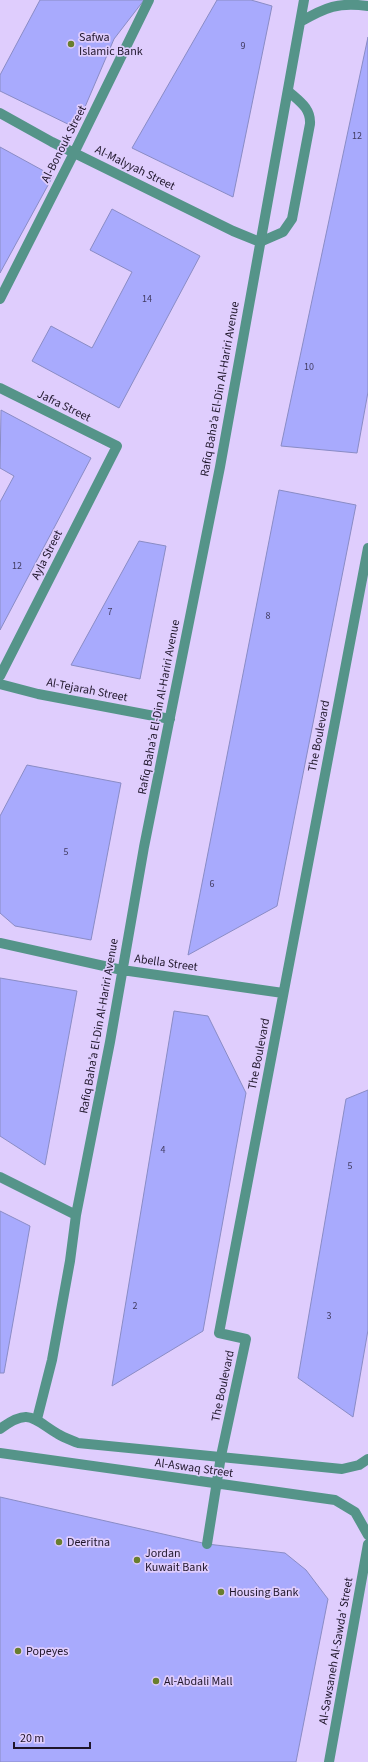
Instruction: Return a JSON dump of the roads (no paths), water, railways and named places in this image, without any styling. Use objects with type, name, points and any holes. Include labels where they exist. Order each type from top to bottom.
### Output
[{"type":"street","name":"Al-Bonouk Street","points":[[0,299],[149,0]]},
{"type":"street","name":"Rafiq Baha’a El-Din Al-Hariri Avenue","points":[[36,1419],[52,1360],[70,1261],[76,1215],[110,1042],[144,847],[220,466],[304,0]]},
{"type":"street","points":[[300,22],[329,7],[344,4],[368,6]]},
{"type":"street","points":[[260,242],[283,232],[292,219],[310,124],[310,118],[306,107],[288,91]]},
{"type":"street","name":"Al-Malyyah Street","points":[[0,113],[74,153],[233,231],[260,242]]},
{"type":"street","name":"Jafra Street","points":[[0,388],[117,446]]},
{"type":"street","name":"Ayla Street","points":[[0,676],[117,446]]},
{"type":"street","name":"The Boulevard","points":[[207,1544],[216,1484],[246,1339],[219,1333],[368,548]]},
{"type":"street","name":"Al-Tejarah Street","points":[[0,684],[38,694],[170,719]]},
{"type":"street","name":"Abella Street","points":[[0,943],[122,970],[283,993]]},
{"type":"street","points":[[0,1177],[76,1215]]},
{"type":"street","points":[[0,1429],[9,1422],[18,1418],[29,1417],[36,1419]]},
{"type":"street","name":"Al-Aswaq Street","points":[[36,1419],[57,1434],[78,1443],[342,1469],[359,1465],[368,1459]]},
{"type":"street","name":"Al-Aswaq Street","points":[[0,1453],[335,1500],[355,1512],[368,1535]]},
{"type":"street","name":"Al-Sawsaneh Al-Sawda’ Street","points":[[329,1762],[368,1544]]},
{"type":"place","name":"Safwa Islamic Bank","points":[[71,44]]},
{"type":"place","name":"Deeritna","points":[[59,1542]]},
{"type":"place","name":"Jordan Kuwait Bank","points":[[137,1560]]},
{"type":"place","name":"Housing Bank","points":[[221,1592]]},
{"type":"place","name":"Popeyes","points":[[18,1651]]},
{"type":"place","name":"Al-Abdali Mall","points":[[156,1681]]}]
